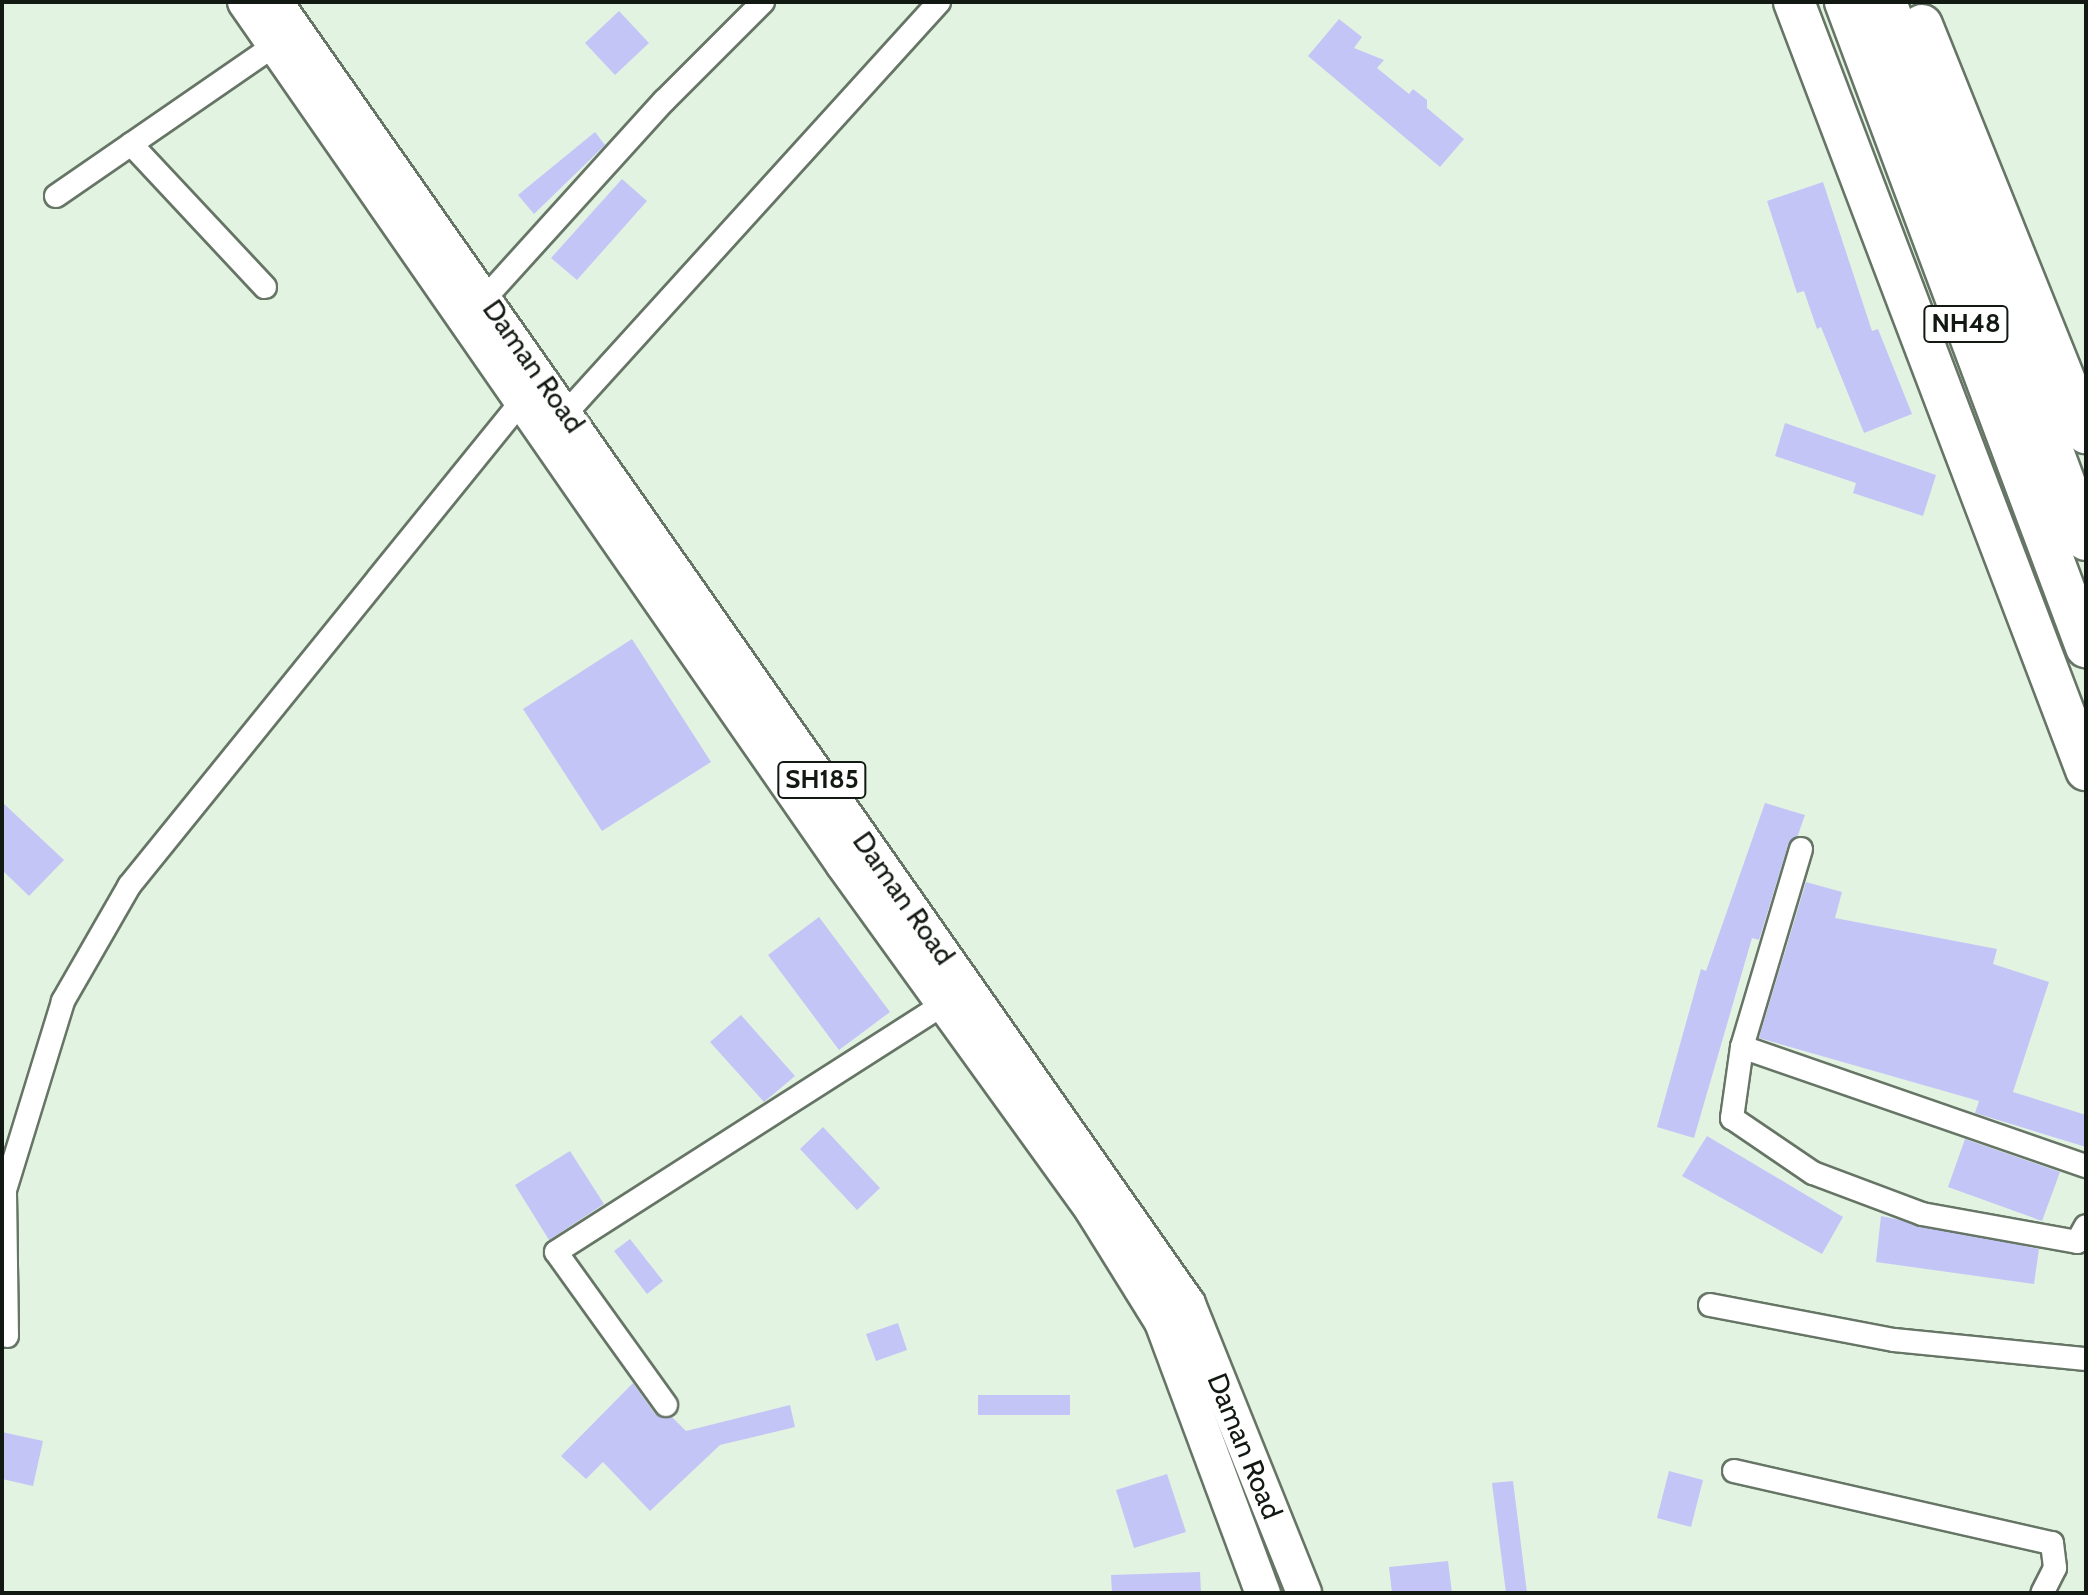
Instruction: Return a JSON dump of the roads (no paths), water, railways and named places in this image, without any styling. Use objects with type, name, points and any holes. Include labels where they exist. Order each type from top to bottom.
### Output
[{"type":"highway","points":[[1794,2],[2086,770]]},
{"type":"highway","name":"NH48","points":[[1845,2],[2086,647]]},
{"type":"highway","name":"NH48","points":[[1886,2],[2086,540]]},
{"type":"highway","points":[[1914,2],[2086,433]]},
{"type":"main road","points":[[245,2],[476,308]]},
{"type":"main road","name":"Daman Road","points":[[275,2],[476,308],[545,401],[956,996],[1188,1304],[1304,1593]]},
{"type":"main road","points":[[545,401],[956,996],[1162,1322],[1263,1593]]},
{"type":"street","points":[[476,308],[664,101],[763,2]]},
{"type":"street","points":[[7,1336],[5,1190],[63,1001],[129,886],[545,401],[939,2]]},
{"type":"street","points":[[56,196],[275,45]]},
{"type":"street","points":[[131,144],[265,287]]},
{"type":"street","points":[[1801,849],[1742,1047],[1732,1118],[1813,1173],[1922,1214],[2077,1242],[2086,1226]]},
{"type":"street","points":[[666,1405],[556,1252],[956,996]]},
{"type":"street","points":[[1742,1047],[2086,1166]]},
{"type":"street","points":[[1710,1305],[1894,1340],[2086,1359]]},
{"type":"street","points":[[1734,1471],[2052,1543],[2055,1568],[2042,1593]]}]
